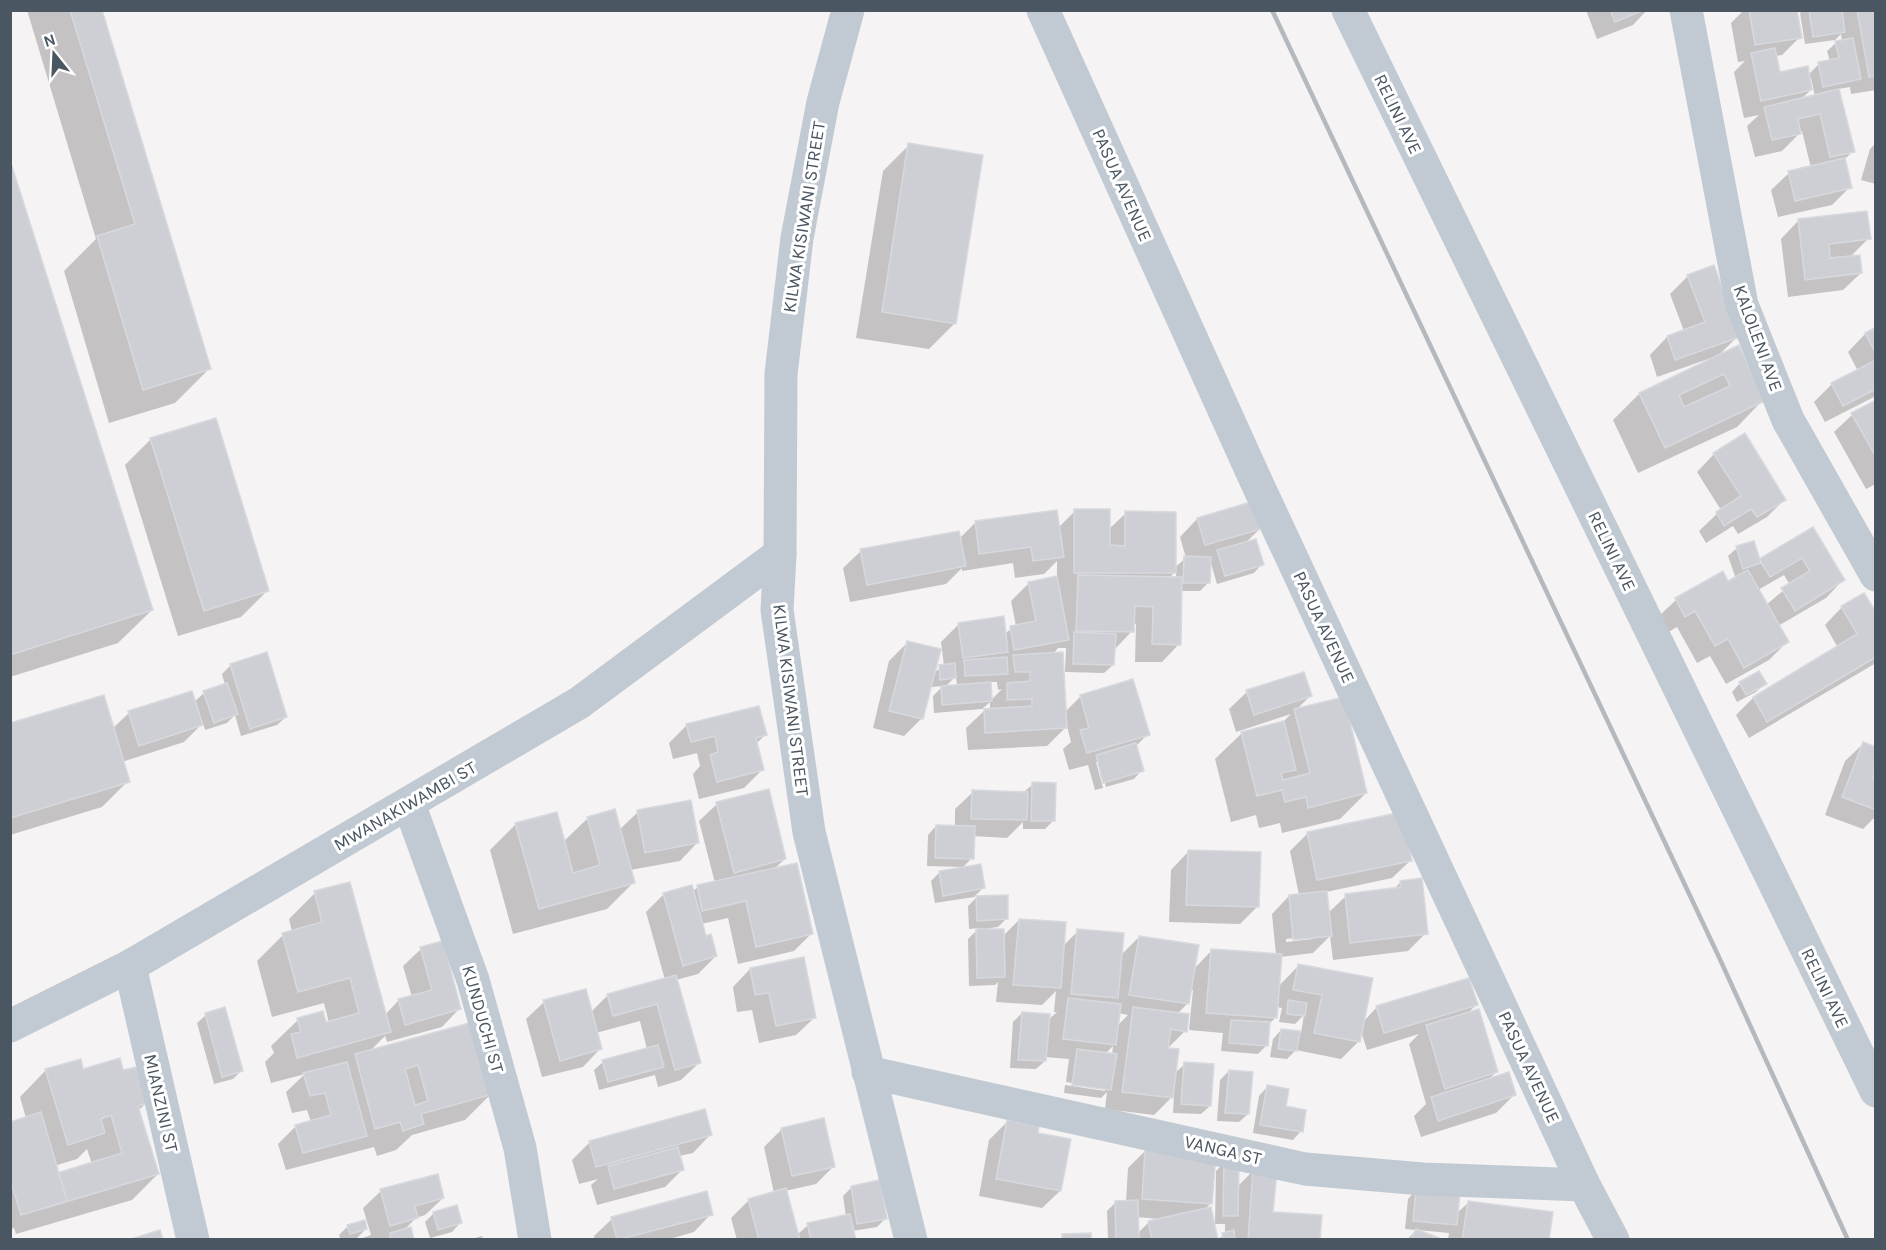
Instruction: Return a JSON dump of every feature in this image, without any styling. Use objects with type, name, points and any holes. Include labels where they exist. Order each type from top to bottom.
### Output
[{"type":"street","name":"KILWA KISIWANI STREET","points":[[848,10],[823,102],[797,238],[781,374],[780,554],[777,610],[809,832],[911,1239]]},
{"type":"street","name":"PASUA AVENUE","points":[[1043,10],[1256,481],[1584,1185],[1613,1239]]},
{"type":"street","name":"RELINI AVE","points":[[1348,10],[1875,1091]]},
{"type":"street","name":"KALOLENI AVE","points":[[1686,10],[1742,304],[1788,420],[1875,575]]},
{"type":"street","name":"MWANAKIWAMBI ST","points":[[10,1026],[130,966],[579,703],[780,554]]},
{"type":"street","name":"KUNDUCHI ST","points":[[409,804],[473,980],[520,1148],[534,1239]]},
{"type":"street","name":"MIANZINI ST","points":[[130,966],[193,1239]]},
{"type":"street","name":"VANGA ST","points":[[868,1072],[1305,1169],[1423,1179],[1584,1185]]},
{"type":"building","points":[[70,10],[102,10],[211,369],[143,390],[97,236],[135,224]]},
{"type":"building","points":[[1610,10],[1644,10],[1615,22]]},
{"type":"building","points":[[1749,10],[1797,10],[1802,38],[1755,45]]},
{"type":"building","points":[[1809,10],[1842,10],[1845,32],[1813,37]]},
{"type":"building","points":[[1857,10],[1876,10],[1876,76],[1869,77]]},
{"type":"building","points":[[1853,38],[1861,79],[1823,87],[1818,62],[1839,58],[1835,41]]},
{"type":"building","points":[[1775,48],[1780,72],[1808,66],[1812,90],[1761,101],[1751,53]]},
{"type":"building","points":[[1839,89],[1855,152],[1830,157],[1820,114],[1798,119],[1801,134],[1772,140],[1764,107]]},
{"type":"building","points":[[908,143],[983,155],[956,324],[882,312]]},
{"type":"building","points":[[1845,158],[1852,188],[1795,201],[1788,171]]},
{"type":"building","points":[[10,160],[153,610],[10,655]]},
{"type":"building","points":[[1867,211],[1871,239],[1829,244],[1830,258],[1860,255],[1862,273],[1805,280],[1798,219]]},
{"type":"building","points":[[1714,265],[1740,337],[1675,360],[1667,336],[1705,322],[1687,275]]},
{"type":"building","points":[[1876,327],[1876,354],[1865,333]]},
{"type":"building","points":[[1739,345],[1765,401],[1665,448],[1639,393]],"holes":[[[1724,374],[1730,386],[1684,407],[1679,395]]]},
{"type":"building","points":[[1876,360],[1876,389],[1843,406],[1831,383]]},
{"type":"building","points":[[1876,400],[1876,457],[1851,413]]},
{"type":"building","points":[[216,418],[269,591],[204,611],[150,438]]},
{"type":"building","points":[[1745,433],[1786,500],[1757,517],[1751,509],[1724,526],[1716,512],[1741,496],[1713,453]]},
{"type":"building","points":[[1254,501],[1261,529],[1205,545],[1197,518]]},
{"type":"building","points":[[1074,509],[1110,509],[1110,545],[1125,546],[1125,511],[1176,512],[1176,573],[1074,573]]},
{"type":"building","points":[[1057,510],[1064,557],[1033,561],[1031,547],[979,554],[975,521]]},
{"type":"building","points":[[1813,527],[1845,580],[1795,611],[1781,588],[1810,571],[1802,558],[1770,577],[1759,559]]},
{"type":"building","points":[[959,531],[966,566],[867,585],[860,549]]},
{"type":"building","points":[[1256,539],[1264,565],[1225,576],[1217,550]]},
{"type":"building","points":[[1754,541],[1761,563],[1743,569],[1736,546]]},
{"type":"building","points":[[1184,556],[1211,557],[1210,583],[1183,583]]},
{"type":"building","points":[[1748,570],[1789,642],[1744,668],[1728,639],[1715,646],[1695,611],[1685,617],[1675,598],[1723,571],[1728,581]]},
{"type":"building","points":[[1078,575],[1182,577],[1181,645],[1152,644],[1153,607],[1135,606],[1134,632],[1076,631]]},
{"type":"building","points":[[1057,576],[1069,640],[1014,650],[1010,626],[1036,621],[1028,582]]},
{"type":"building","points":[[1864,593],[1876,612],[1876,657],[1767,722],[1753,697],[1857,634],[1841,606]]},
{"type":"building","points":[[1004,616],[1008,652],[963,658],[958,623]]},
{"type":"building","points":[[1074,632],[1116,634],[1114,665],[1073,664]]},
{"type":"building","points":[[907,641],[941,649],[923,719],[889,711]]},
{"type":"building","points":[[267,652],[287,717],[250,729],[230,664]]},
{"type":"building","points":[[1063,652],[1067,728],[985,733],[984,709],[1032,706],[1032,699],[1007,700],[1007,683],[1030,681],[1030,672],[1015,672],[1013,655]]},
{"type":"building","points":[[1007,657],[1008,674],[965,676],[964,660]]},
{"type":"building","points":[[955,663],[956,678],[940,680],[939,665]]},
{"type":"building","points":[[1759,671],[1767,684],[1746,695],[1739,682]]},
{"type":"building","points":[[1304,672],[1312,696],[1254,715],[1246,690]]},
{"type":"building","points":[[1133,679],[1150,735],[1087,753],[1080,730],[1089,728],[1080,695]]},
{"type":"building","points":[[991,682],[992,701],[942,705],[941,686]]},
{"type":"building","points":[[227,683],[238,714],[214,723],[203,691]]},
{"type":"building","points":[[192,691],[203,725],[139,746],[128,711]]},
{"type":"building","points":[[104,695],[130,782],[10,818],[10,723]]},
{"type":"building","points":[[1344,697],[1367,793],[1308,808],[1306,797],[1285,802],[1282,790],[1257,796],[1241,732],[1284,721],[1296,770],[1281,773],[1283,780],[1310,773],[1294,709]]},
{"type":"building","points":[[759,706],[767,735],[756,738],[764,770],[717,782],[710,755],[718,752],[715,736],[691,742],[686,724]]},
{"type":"building","points":[[1863,742],[1876,747],[1873,780],[1876,780],[1876,810],[1842,797]]},
{"type":"building","points":[[1136,743],[1144,771],[1103,783],[1096,755]]},
{"type":"building","points":[[1032,782],[1056,783],[1055,821],[1031,821]]},
{"type":"building","points":[[769,789],[786,859],[734,873],[716,802]]},
{"type":"building","points":[[972,790],[1028,792],[1027,820],[971,819]]},
{"type":"building","points":[[691,800],[699,843],[645,853],[637,810]]},
{"type":"building","points":[[615,809],[635,883],[539,909],[515,823],[557,812],[573,873],[600,865],[587,817]]},
{"type":"building","points":[[1402,812],[1412,861],[1317,880],[1307,832]]},
{"type":"building","points":[[936,825],[975,826],[974,859],[935,858]]},
{"type":"building","points":[[1188,850],[1261,852],[1259,907],[1186,905]]},
{"type":"building","points":[[797,863],[813,934],[756,947],[746,901],[702,911],[697,885]]},
{"type":"building","points":[[981,864],[985,888],[943,896],[939,871]]},
{"type":"building","points":[[1422,878],[1428,934],[1350,943],[1345,894],[1401,887],[1400,881]]},
{"type":"building","points":[[350,882],[391,1032],[297,1058],[291,1034],[301,1032],[297,1018],[323,1011],[326,1022],[359,1013],[350,978],[298,992],[282,933],[322,922],[314,891]]},
{"type":"building","points":[[692,885],[706,936],[711,934],[717,956],[683,966],[663,893]]},
{"type":"building","points":[[1327,891],[1332,936],[1293,940],[1289,895]]},
{"type":"building","points":[[1008,895],[1008,919],[977,921],[976,896]]},
{"type":"building","points":[[1019,919],[1066,922],[1061,988],[1013,985]]},
{"type":"building","points":[[976,929],[1004,929],[1005,977],[977,978]]},
{"type":"building","points":[[1077,929],[1124,933],[1118,998],[1071,994]]},
{"type":"building","points":[[1139,936],[1199,945],[1189,1004],[1129,995]]},
{"type":"building","points":[[443,941],[461,1009],[405,1025],[398,999],[432,990],[420,947]]},
{"type":"building","points":[[1211,949],[1282,954],[1277,1018],[1206,1013]]},
{"type":"building","points":[[804,957],[816,1018],[776,1026],[769,993],[755,995],[750,968]]},
{"type":"building","points":[[1298,964],[1373,978],[1360,1042],[1314,1033],[1322,995],[1293,990]]},
{"type":"building","points":[[676,975],[701,1063],[675,1070],[657,1004],[613,1016],[607,994]]},
{"type":"building","points":[[1469,978],[1478,1005],[1384,1033],[1376,1006]]},
{"type":"building","points":[[586,989],[602,1049],[560,1061],[543,1000]]},
{"type":"building","points":[[1068,998],[1121,1004],[1116,1045],[1063,1039]]},
{"type":"building","points":[[1288,1000],[1307,1003],[1305,1016],[1287,1014]]},
{"type":"building","points":[[225,1007],[243,1071],[222,1077],[205,1013]]},
{"type":"building","points":[[1133,1007],[1189,1014],[1187,1032],[1171,1029],[1168,1048],[1179,1049],[1173,1098],[1122,1092]]},
{"type":"building","points":[[1479,1009],[1498,1072],[1445,1089],[1426,1025]]},
{"type":"building","points":[[1022,1012],[1050,1014],[1046,1061],[1018,1060]]},
{"type":"building","points":[[1231,1020],[1270,1022],[1268,1046],[1229,1043]]},
{"type":"building","points":[[473,1022],[493,1094],[421,1114],[424,1124],[403,1131],[400,1122],[375,1129],[355,1054]],"holes":[[[418,1065],[428,1101],[415,1105],[405,1069]]]},
{"type":"building","points":[[1281,1029],[1300,1031],[1297,1051],[1278,1049]]},
{"type":"building","points":[[658,1045],[664,1067],[608,1082],[602,1060]]},
{"type":"building","points":[[1077,1049],[1117,1054],[1111,1090],[1072,1085]]},
{"type":"building","points":[[120,1058],[123,1070],[137,1067],[148,1103],[138,1106],[159,1174],[42,1209],[26,1154],[49,1147],[57,1173],[122,1153],[111,1115],[101,1119],[105,1133],[68,1145],[45,1069],[81,1059],[83,1069]]},
{"type":"building","points":[[347,1062],[367,1136],[303,1153],[295,1125],[331,1115],[325,1093],[310,1096],[303,1073]]},
{"type":"building","points":[[1184,1062],[1214,1064],[1211,1106],[1181,1104]]},
{"type":"building","points":[[1229,1070],[1253,1072],[1249,1114],[1225,1113]]},
{"type":"building","points":[[1509,1072],[1516,1095],[1438,1121],[1431,1097]]},
{"type":"building","points":[[1267,1085],[1289,1089],[1286,1106],[1306,1110],[1303,1132],[1260,1125]]},
{"type":"building","points":[[705,1109],[712,1135],[596,1167],[589,1141]]},
{"type":"building","points":[[41,1112],[67,1201],[21,1215],[10,1179],[10,1122]]},
{"type":"building","points":[[824,1118],[835,1167],[792,1176],[781,1128]]},
{"type":"building","points":[[1007,1120],[1039,1126],[1038,1133],[1071,1139],[1061,1191],[996,1179]]},
{"type":"building","points":[[678,1147],[684,1170],[614,1189],[608,1166]]},
{"type":"building","points":[[1145,1149],[1216,1154],[1212,1204],[1142,1199]]},
{"type":"building","points":[[1224,1160],[1239,1161],[1238,1216],[1223,1216]]},
{"type":"building","points":[[1253,1169],[1277,1171],[1273,1212],[1322,1215],[1320,1240],[1248,1240]]},
{"type":"building","points":[[438,1174],[444,1198],[415,1206],[418,1218],[390,1226],[380,1189]]},
{"type":"building","points":[[880,1180],[887,1219],[857,1224],[851,1186]]},
{"type":"building","points":[[786,1188],[800,1240],[759,1240],[748,1199]]},
{"type":"building","points":[[1416,1189],[1460,1192],[1457,1225],[1413,1221]]},
{"type":"building","points":[[707,1191],[713,1215],[617,1240],[611,1217]]},
{"type":"building","points":[[1138,1200],[1139,1240],[1116,1240],[1115,1201]]},
{"type":"building","points":[[1468,1201],[1553,1212],[1549,1240],[1462,1240]]},
{"type":"building","points":[[457,1205],[462,1223],[438,1230],[433,1212]]},
{"type":"building","points":[[1211,1207],[1218,1240],[1152,1240],[1148,1221]]},
{"type":"building","points":[[850,1214],[856,1240],[811,1240],[807,1223]]},
{"type":"building","points":[[365,1220],[367,1229],[350,1234],[347,1225]]},
{"type":"building","points":[[411,1227],[414,1240],[391,1240],[390,1233]]},
{"type":"building","points":[[1416,1229],[1439,1238],[1438,1240],[1411,1240]]},
{"type":"building","points":[[160,1230],[163,1240],[128,1240]]},
{"type":"building","points":[[1234,1230],[1235,1240],[1223,1240],[1222,1233]]},
{"type":"building","points":[[1091,1233],[1091,1240],[1062,1240],[1062,1234]]},
{"type":"railway","points":[[1272,10],[1718,955],[1848,1240]]}]
